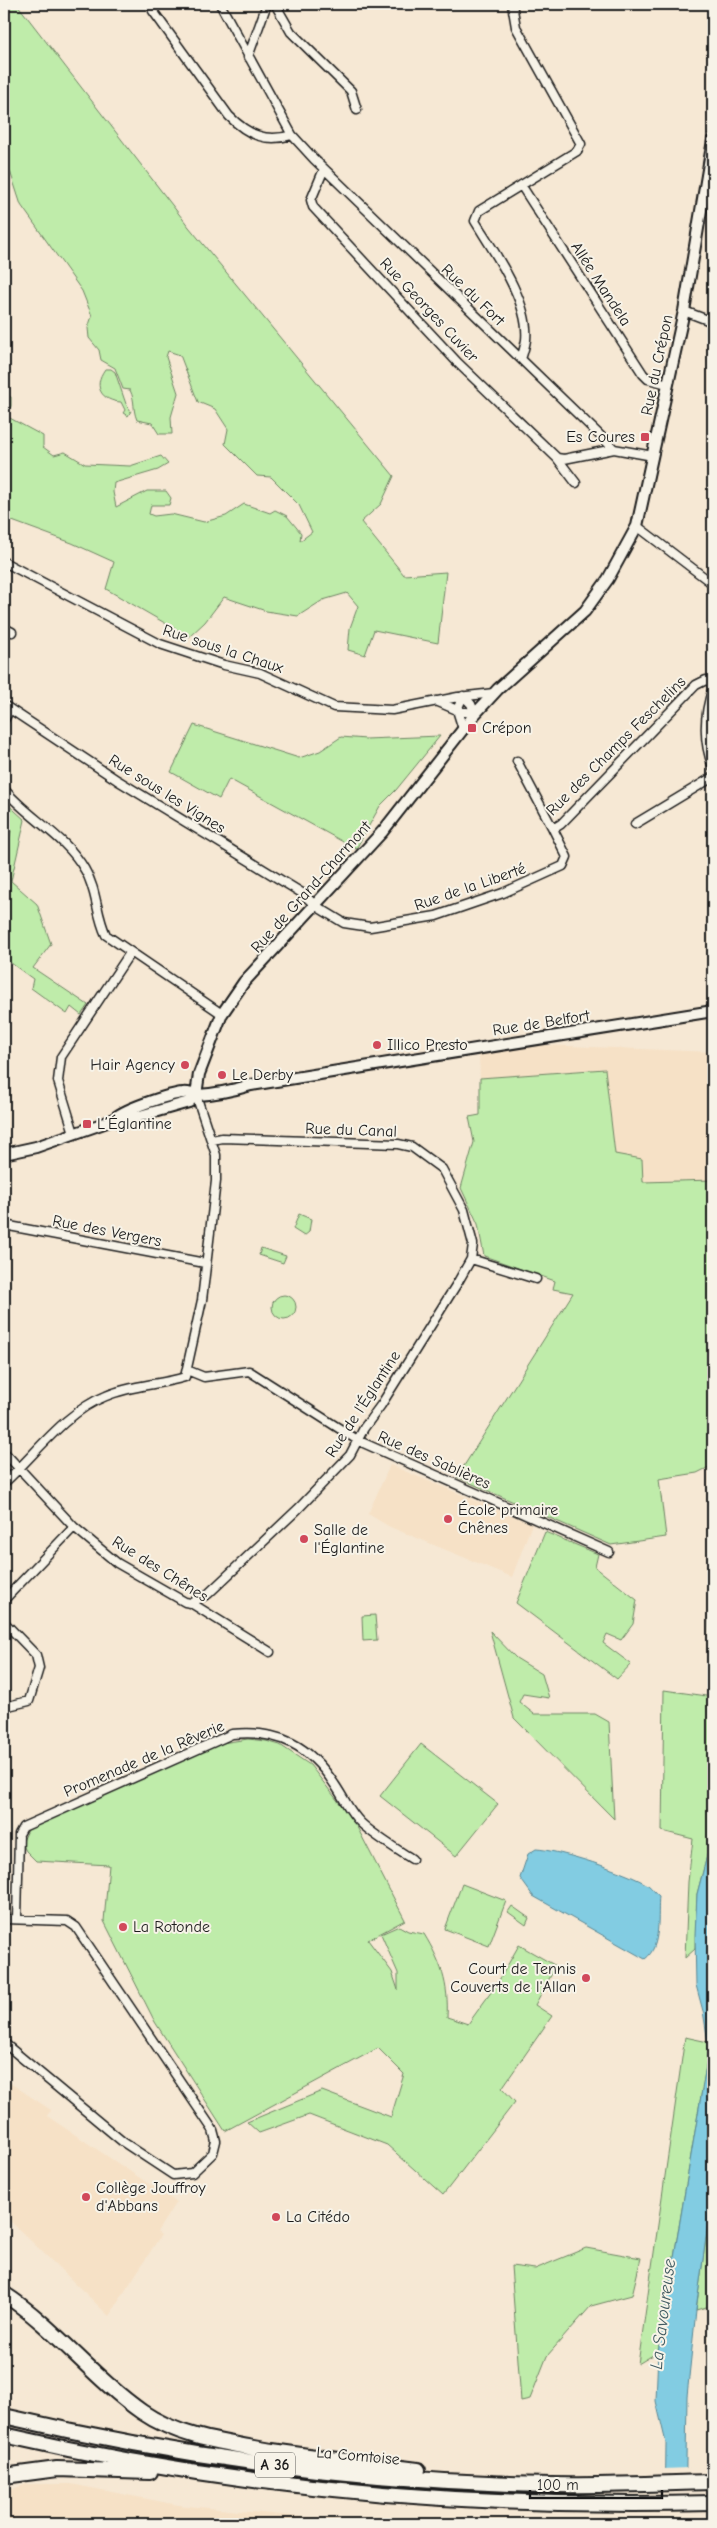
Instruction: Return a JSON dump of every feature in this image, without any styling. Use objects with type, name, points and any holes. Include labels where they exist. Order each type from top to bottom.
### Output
[{"type":"highway","points":[[4,2294],[40,2320],[129,2402],[158,2421],[178,2430],[234,2444],[327,2460],[550,2485]]},
{"type":"highway","name":"La Comtoise","points":[[4,2416],[112,2439],[268,2464],[401,2478],[550,2485],[713,2482]]},
{"type":"highway","name":"A 36","points":[[4,2435],[91,2454],[225,2477],[351,2492],[454,2500],[576,2505],[713,2503]]},
{"type":"highway","points":[[4,2476],[36,2470],[84,2469],[225,2477]]},
{"type":"street","name":"Rue du Fort","points":[[220,4],[292,135],[324,169],[614,449]]},
{"type":"street","points":[[248,57],[267,4]]},
{"type":"street","points":[[275,4],[292,32],[351,91],[357,110]]},
{"type":"street","points":[[512,4],[516,27],[580,144],[577,151],[479,211],[475,221],[509,276],[517,296],[526,330],[526,340],[521,359]]},
{"type":"street","points":[[153,11],[229,116],[240,127],[264,139],[280,139],[292,135]]},
{"type":"street","name":"Rue du Crépon","points":[[475,714],[494,693],[584,611],[608,579],[637,526],[684,311],[713,140]]},
{"type":"street","name":"Rue Georges Cuvier","points":[[324,169],[311,200],[313,207],[458,363],[557,458],[576,483]]},
{"type":"street","name":"Allée Mandela","points":[[521,185],[642,374],[648,379],[668,384]]},
{"type":"street","points":[[684,311],[713,322]]},
{"type":"street","points":[[557,458],[564,459],[614,449],[653,456]]},
{"type":"street","points":[[637,526],[712,579]]},
{"type":"street","name":"Rue sous la Chaux","points":[[4,562],[160,644],[224,665],[260,673],[334,707],[392,710],[463,696],[494,693]]},
{"type":"street","points":[[4,628],[12,632]]},
{"type":"street","name":"Rue des Champs Feschelins","points":[[517,761],[553,829],[561,824],[696,685],[706,680],[713,683]]},
{"type":"street","points":[[713,688],[709,702],[706,739],[713,768]]},
{"type":"street","points":[[463,729],[457,710],[463,696],[471,704],[475,714]]},
{"type":"street","points":[[436,701],[457,710],[475,714]]},
{"type":"street","points":[[4,720],[7,707]]},
{"type":"street","name":"Rue sous les Vignes","points":[[7,707],[117,780],[302,893],[316,906]]},
{"type":"street","name":"Rue de Grand-Charmont","points":[[196,1095],[199,1074],[222,1014],[244,982],[316,906],[383,831],[475,714]]},
{"type":"street","points":[[635,824],[713,777]]},
{"type":"street","points":[[4,789],[76,857],[86,871],[98,902],[101,924],[106,935],[222,1014]]},
{"type":"street","name":"Rue de la Liberté","points":[[316,906],[344,922],[359,926],[409,922],[436,916],[504,893],[564,866],[567,857],[553,829]]},
{"type":"street","points":[[4,1154],[36,1147],[74,1133],[58,1081],[58,1070],[62,1057],[130,953]]},
{"type":"street","name":"Rue de Belfort","points":[[74,1133],[113,1120],[116,1115],[126,1111],[184,1092],[196,1095],[713,1011]]},
{"type":"street","points":[[4,1483],[79,1411],[96,1400],[123,1390],[164,1383],[185,1377],[202,1300],[216,1181],[216,1155],[196,1095]]},
{"type":"street","name":"Rue du Canal","points":[[212,1140],[222,1138],[398,1144],[412,1147],[442,1169],[464,1210],[473,1244],[470,1260]]},
{"type":"street","name":"Rue des Vergers","points":[[4,1225],[205,1263]]},
{"type":"street","points":[[470,1260],[536,1279]]},
{"type":"street","name":"Rue de l'Églantine","points":[[191,1603],[208,1594],[345,1462],[364,1428],[381,1405],[470,1260]]},
{"type":"street","name":"Rue des Sablières","points":[[188,1370],[204,1376],[249,1372],[358,1441],[609,1552]]},
{"type":"street","name":"Rue des Chênes","points":[[4,1452],[74,1527],[117,1563],[185,1602],[191,1603],[270,1652]]},
{"type":"street","points":[[4,1600],[74,1527]]},
{"type":"street","points":[[4,1622],[36,1655],[39,1668],[29,1701],[4,1707]]},
{"type":"street","name":"Promenade de la Rêverie","points":[[17,1918],[19,1834],[21,1829],[220,1738],[245,1733],[274,1736],[295,1743],[309,1753],[322,1767],[361,1823],[412,1859]]},
{"type":"street","points":[[4,1918],[67,1921],[76,1927],[213,2130],[216,2141],[213,2153],[192,2173],[173,2175],[123,2142],[4,2043]]},
{"type":"shaded area","points":[[543,1045],[713,1052],[713,1180],[643,1182],[615,1154],[605,1069],[480,1078],[479,1054]]},
{"type":"shaded area","name":"École primaire Chênes","points":[[390,1465],[532,1524],[512,1577],[390,1527],[368,1514]]},
{"type":"shaded area","name":"Collège Jouffroy d'Abbans","points":[[4,2079],[51,2110],[47,2116],[176,2202],[157,2232],[161,2235],[109,2316],[4,2215]]},
{"type":"shaded area","points":[[27,2484],[71,2484],[178,2505],[374,2524],[4,2524],[4,2492]]},
{"type":"green space","points":[[4,4],[17,4],[189,227],[394,476],[381,504],[361,522],[404,575],[446,572],[438,643],[374,630],[365,655],[348,650],[350,628],[358,606],[347,593],[323,600],[298,616],[266,611],[224,597],[205,622],[189,637],[106,589],[114,562],[72,543],[4,518],[5,395],[11,397],[11,406],[6,416],[43,436],[43,447],[54,455],[65,452],[85,464],[130,466],[161,456],[168,464],[158,470],[114,483],[113,492],[116,507],[147,491],[166,491],[171,498],[169,505],[151,505],[149,514],[154,516],[171,514],[204,522],[226,516],[244,504],[270,513],[275,510],[287,516],[301,533],[300,541],[312,532],[299,505],[271,477],[257,476],[225,444],[228,429],[215,409],[198,402],[180,355],[168,351],[166,357],[178,393],[171,417],[172,434],[159,434],[152,423],[137,420],[130,390],[123,389],[115,368],[101,360],[99,350],[89,338],[88,328],[92,316],[82,291],[21,205],[8,165],[4,160]]},
{"type":"green space","points":[[105,369],[111,369],[115,372],[126,404],[131,411],[128,416],[123,413],[125,410],[121,402],[109,399],[101,392],[99,382]]},
{"type":"green space","points":[[194,725],[299,758],[320,751],[341,737],[366,739],[440,736],[396,790],[380,806],[356,849],[229,779],[219,799],[171,772]]},
{"type":"green space","points":[[4,801],[25,820],[11,881],[37,904],[51,944],[33,968],[88,1005],[81,1015],[71,1007],[67,1014],[31,988],[33,979],[4,958],[4,864],[11,831],[4,826]]},
{"type":"green space","points":[[605,1069],[615,1154],[642,1159],[643,1182],[713,1180],[711,1228],[713,1229],[713,1465],[697,1473],[659,1479],[666,1537],[611,1545],[457,1477],[573,1293],[553,1289],[555,1281],[484,1256],[478,1224],[461,1188],[474,1142],[469,1117],[480,1115],[480,1078]]},
{"type":"green space","points":[[299,1214],[311,1219],[309,1232],[304,1236],[293,1229]]},
{"type":"green space","points":[[261,1248],[286,1256],[283,1263],[259,1255]]},
{"type":"green space","points":[[284,1295],[289,1296],[295,1302],[295,1312],[289,1318],[284,1319],[279,1318],[273,1312],[272,1307],[273,1302],[279,1296]]},
{"type":"green space","points":[[545,1532],[598,1554],[595,1567],[637,1600],[633,1624],[621,1640],[607,1634],[603,1643],[631,1664],[617,1679],[516,1603]]},
{"type":"green space","points":[[375,1615],[377,1640],[363,1641],[362,1616]]},
{"type":"green space","points":[[490,1631],[516,1658],[542,1674],[549,1698],[523,1694],[519,1702],[534,1714],[595,1714],[609,1722],[614,1819],[514,1718]]},
{"type":"green space","points":[[664,1690],[713,1697],[713,1833],[697,1894],[695,1949],[685,1958],[688,1882],[693,1839],[662,1831]]},
{"type":"green space","points":[[248,1739],[280,1745],[310,1765],[355,1823],[405,1920],[368,1940],[392,1972],[398,1990],[398,1973],[381,1934],[399,1926],[408,1931],[424,1934],[443,1974],[447,1994],[447,2017],[468,2024],[497,1984],[519,1945],[556,1966],[535,2005],[552,2016],[502,2088],[515,2102],[443,2195],[387,2145],[309,2115],[259,2133],[247,2122],[322,2091],[391,2117],[404,2074],[378,2048],[225,2131],[155,2022],[104,1921],[109,1865],[36,1861],[26,1851],[22,1843],[29,1828],[222,1743]]},
{"type":"green space","points":[[421,1744],[498,1804],[456,1856],[380,1796]]},
{"type":"green space","points":[[462,1884],[506,1901],[489,1946],[445,1929]]},
{"type":"green space","points":[[512,1906],[529,1918],[526,1925],[508,1912]]},
{"type":"green space","points":[[685,2037],[708,2042],[707,2060],[658,2352],[638,2364]]},
{"type":"green space","points":[[713,2187],[713,2287],[710,2306],[696,2310]]},
{"type":"green space","points":[[586,2248],[641,2258],[632,2295],[591,2306],[547,2356],[530,2399],[521,2401],[511,2266],[535,2269]]},
{"type":"water","points":[[713,1587],[713,1683],[709,1614]]},
{"type":"water","name":"La Savoureuse","points":[[713,1833],[713,2187],[696,2310],[687,2396],[685,2524],[665,2524],[666,2443],[656,2401],[658,2352],[707,2060],[708,2042],[696,1985],[695,1935],[697,1894]]},
{"type":"water","points":[[536,1849],[593,1862],[625,1874],[649,1886],[659,1896],[658,1930],[654,1947],[650,1954],[645,1959],[533,1896],[520,1878],[528,1854]]},
{"type":"pier","points":[[689,2468],[688,2520],[663,2521],[663,2469]]},
{"type":"place","name":"Es Coures","points":[[645,437]]},
{"type":"place","name":"Crépon","points":[[472,728]]},
{"type":"place","name":"Illico Presto","points":[[377,1045]]},
{"type":"place","name":"Hair Agency","points":[[185,1065]]},
{"type":"place","name":"Le Derby","points":[[222,1075]]},
{"type":"place","name":"L’Églantine","points":[[87,1124]]},
{"type":"place","name":"École primaire Chênes","points":[[448,1519]]},
{"type":"place","name":"Salle de l'Églantine","points":[[304,1539]]},
{"type":"place","name":"La Rotonde","points":[[123,1927]]},
{"type":"place","name":"Court de Tennis Couverts de l'Allan","points":[[586,1978]]},
{"type":"place","name":"Collège Jouffroy d'Abbans","points":[[86,2197]]},
{"type":"place","name":"La Citédo","points":[[276,2217]]}]
